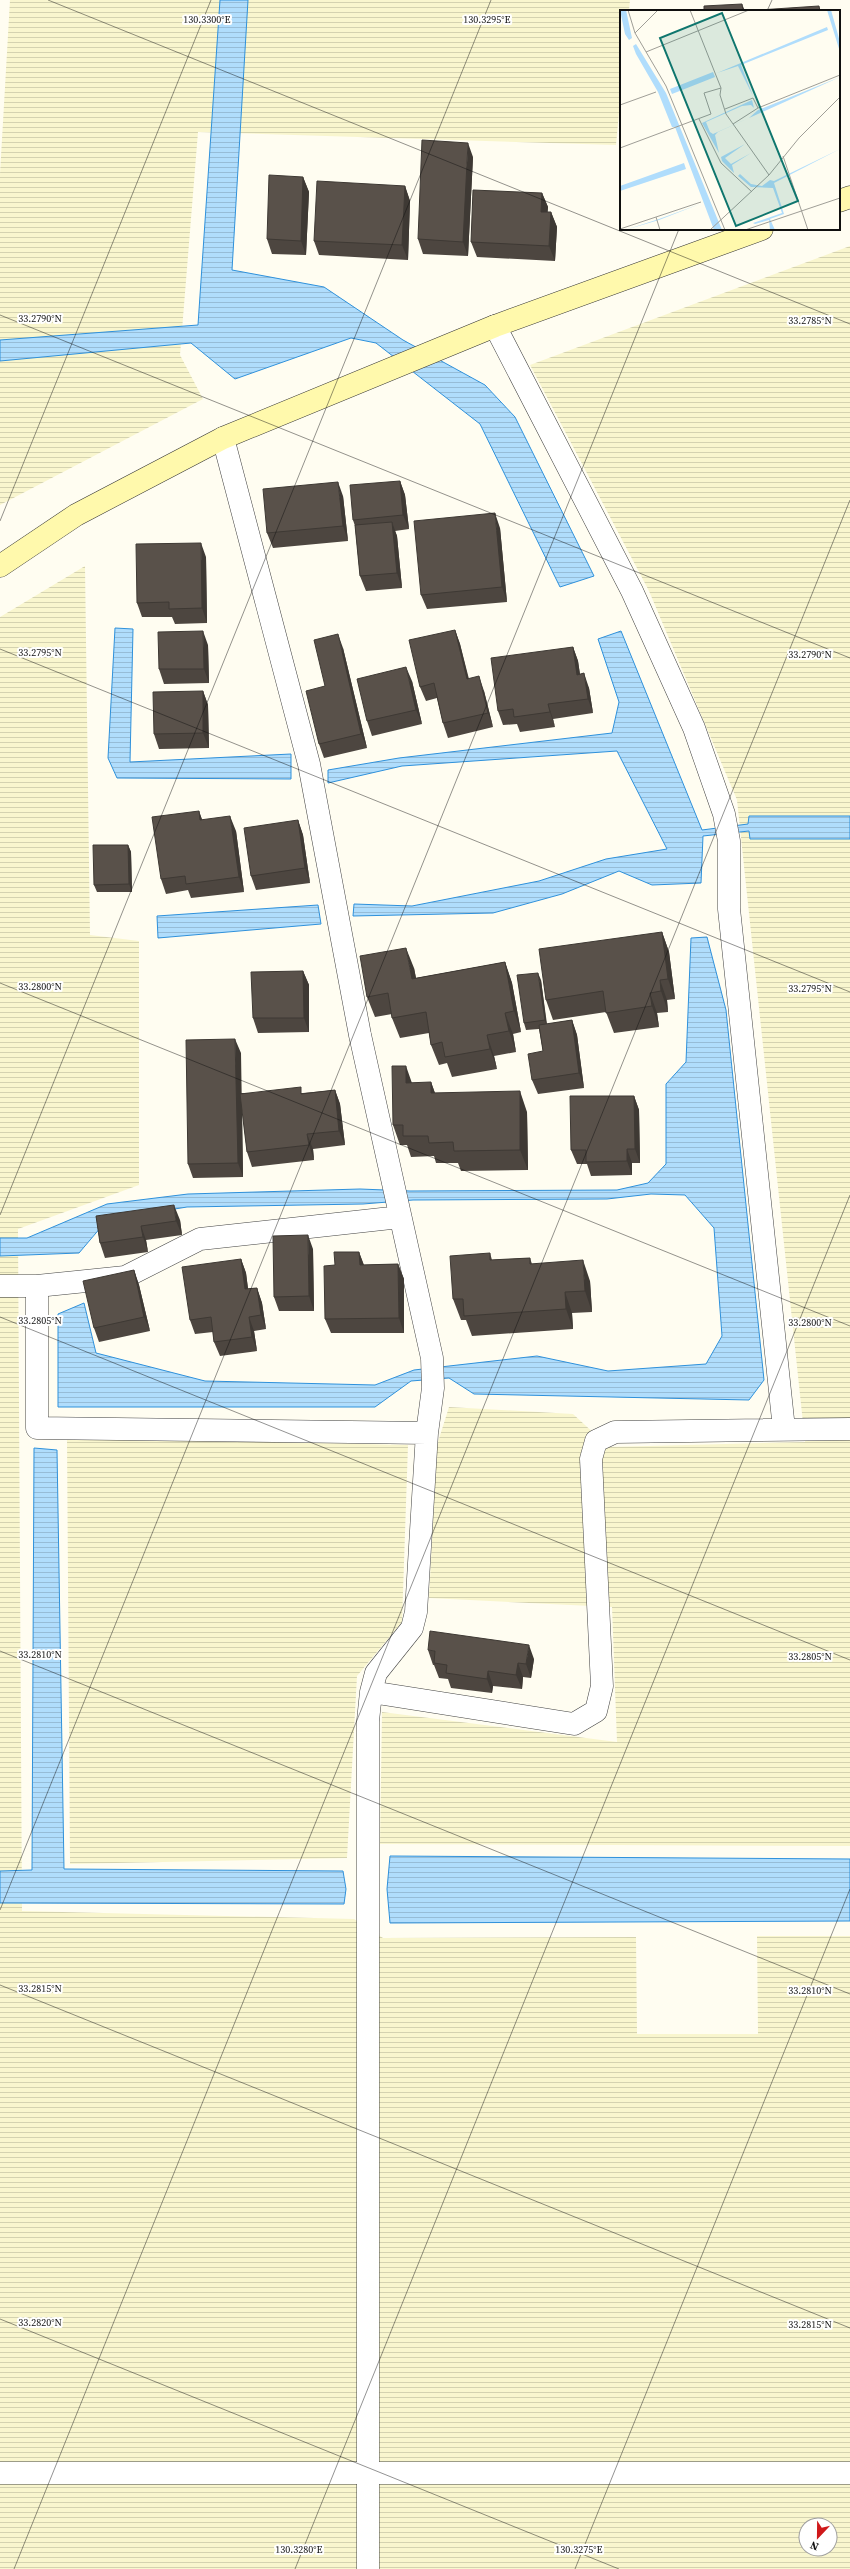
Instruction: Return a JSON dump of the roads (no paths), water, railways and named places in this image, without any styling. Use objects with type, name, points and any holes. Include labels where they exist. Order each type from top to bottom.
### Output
[{"type":"street","points":[[840,201],[850,197]]},
{"type":"street","points":[[0,566],[76,515],[223,438],[495,326],[759,230]]},
{"type":"street","points":[[495,326],[632,591],[694,728],[724,814],[729,841],[729,908],[784,1429]]},
{"type":"street","points":[[223,438],[309,764],[360,1035],[432,1358],[434,1388],[427,1433],[416,1612],[412,1628],[376,1673],[371,1692],[368,1721],[368,2569]]},
{"type":"street","points":[[0,1286],[36,1286],[125,1276],[200,1239],[400,1217]]},
{"type":"street","points":[[36,1286],[36,1428],[427,1433]]},
{"type":"street","points":[[371,1692],[574,1724],[596,1711],[602,1686],[591,1459],[596,1441],[615,1432],[850,1429]]},
{"type":"street","points":[[0,2473],[850,2473]]},
{"type":"water","points":[[220,0],[248,0],[232,270],[324,287],[403,340],[485,385],[515,417],[594,576],[560,587],[480,424],[376,343],[351,338],[235,379],[191,343],[0,361],[0,340],[198,325]]},
{"type":"water","points":[[115,628],[133,629],[130,762],[291,754],[291,779],[117,778],[108,758]]},
{"type":"water","points":[[621,631],[702,830],[748,824],[749,816],[850,816],[850,839],[750,839],[749,831],[703,836],[701,883],[652,885],[619,871],[562,894],[493,913],[353,916],[354,904],[412,906],[539,881],[606,859],[667,849],[617,751],[402,766],[328,783],[328,770],[399,758],[612,733],[619,702],[598,639]]},
{"type":"water","points":[[318,905],[321,924],[158,938],[157,916]]},
{"type":"water","points":[[707,937],[726,1010],[764,1380],[749,1400],[474,1394],[449,1378],[411,1381],[375,1407],[58,1407],[58,1314],[84,1303],[96,1353],[205,1381],[375,1385],[414,1370],[537,1356],[608,1371],[706,1364],[722,1336],[714,1228],[685,1195],[651,1194],[607,1199],[413,1200],[363,1204],[187,1207],[107,1220],[79,1253],[0,1256],[0,1238],[27,1238],[107,1204],[188,1194],[360,1189],[410,1191],[617,1190],[648,1183],[666,1164],[666,1084],[686,1062],[691,938]]},
{"type":"water","points":[[34,1448],[57,1450],[64,1869],[343,1871],[346,1889],[344,1904],[0,1903],[0,1871],[32,1870]]},
{"type":"water","points":[[390,1856],[850,1859],[850,1921],[390,1923],[387,1889]]}]
